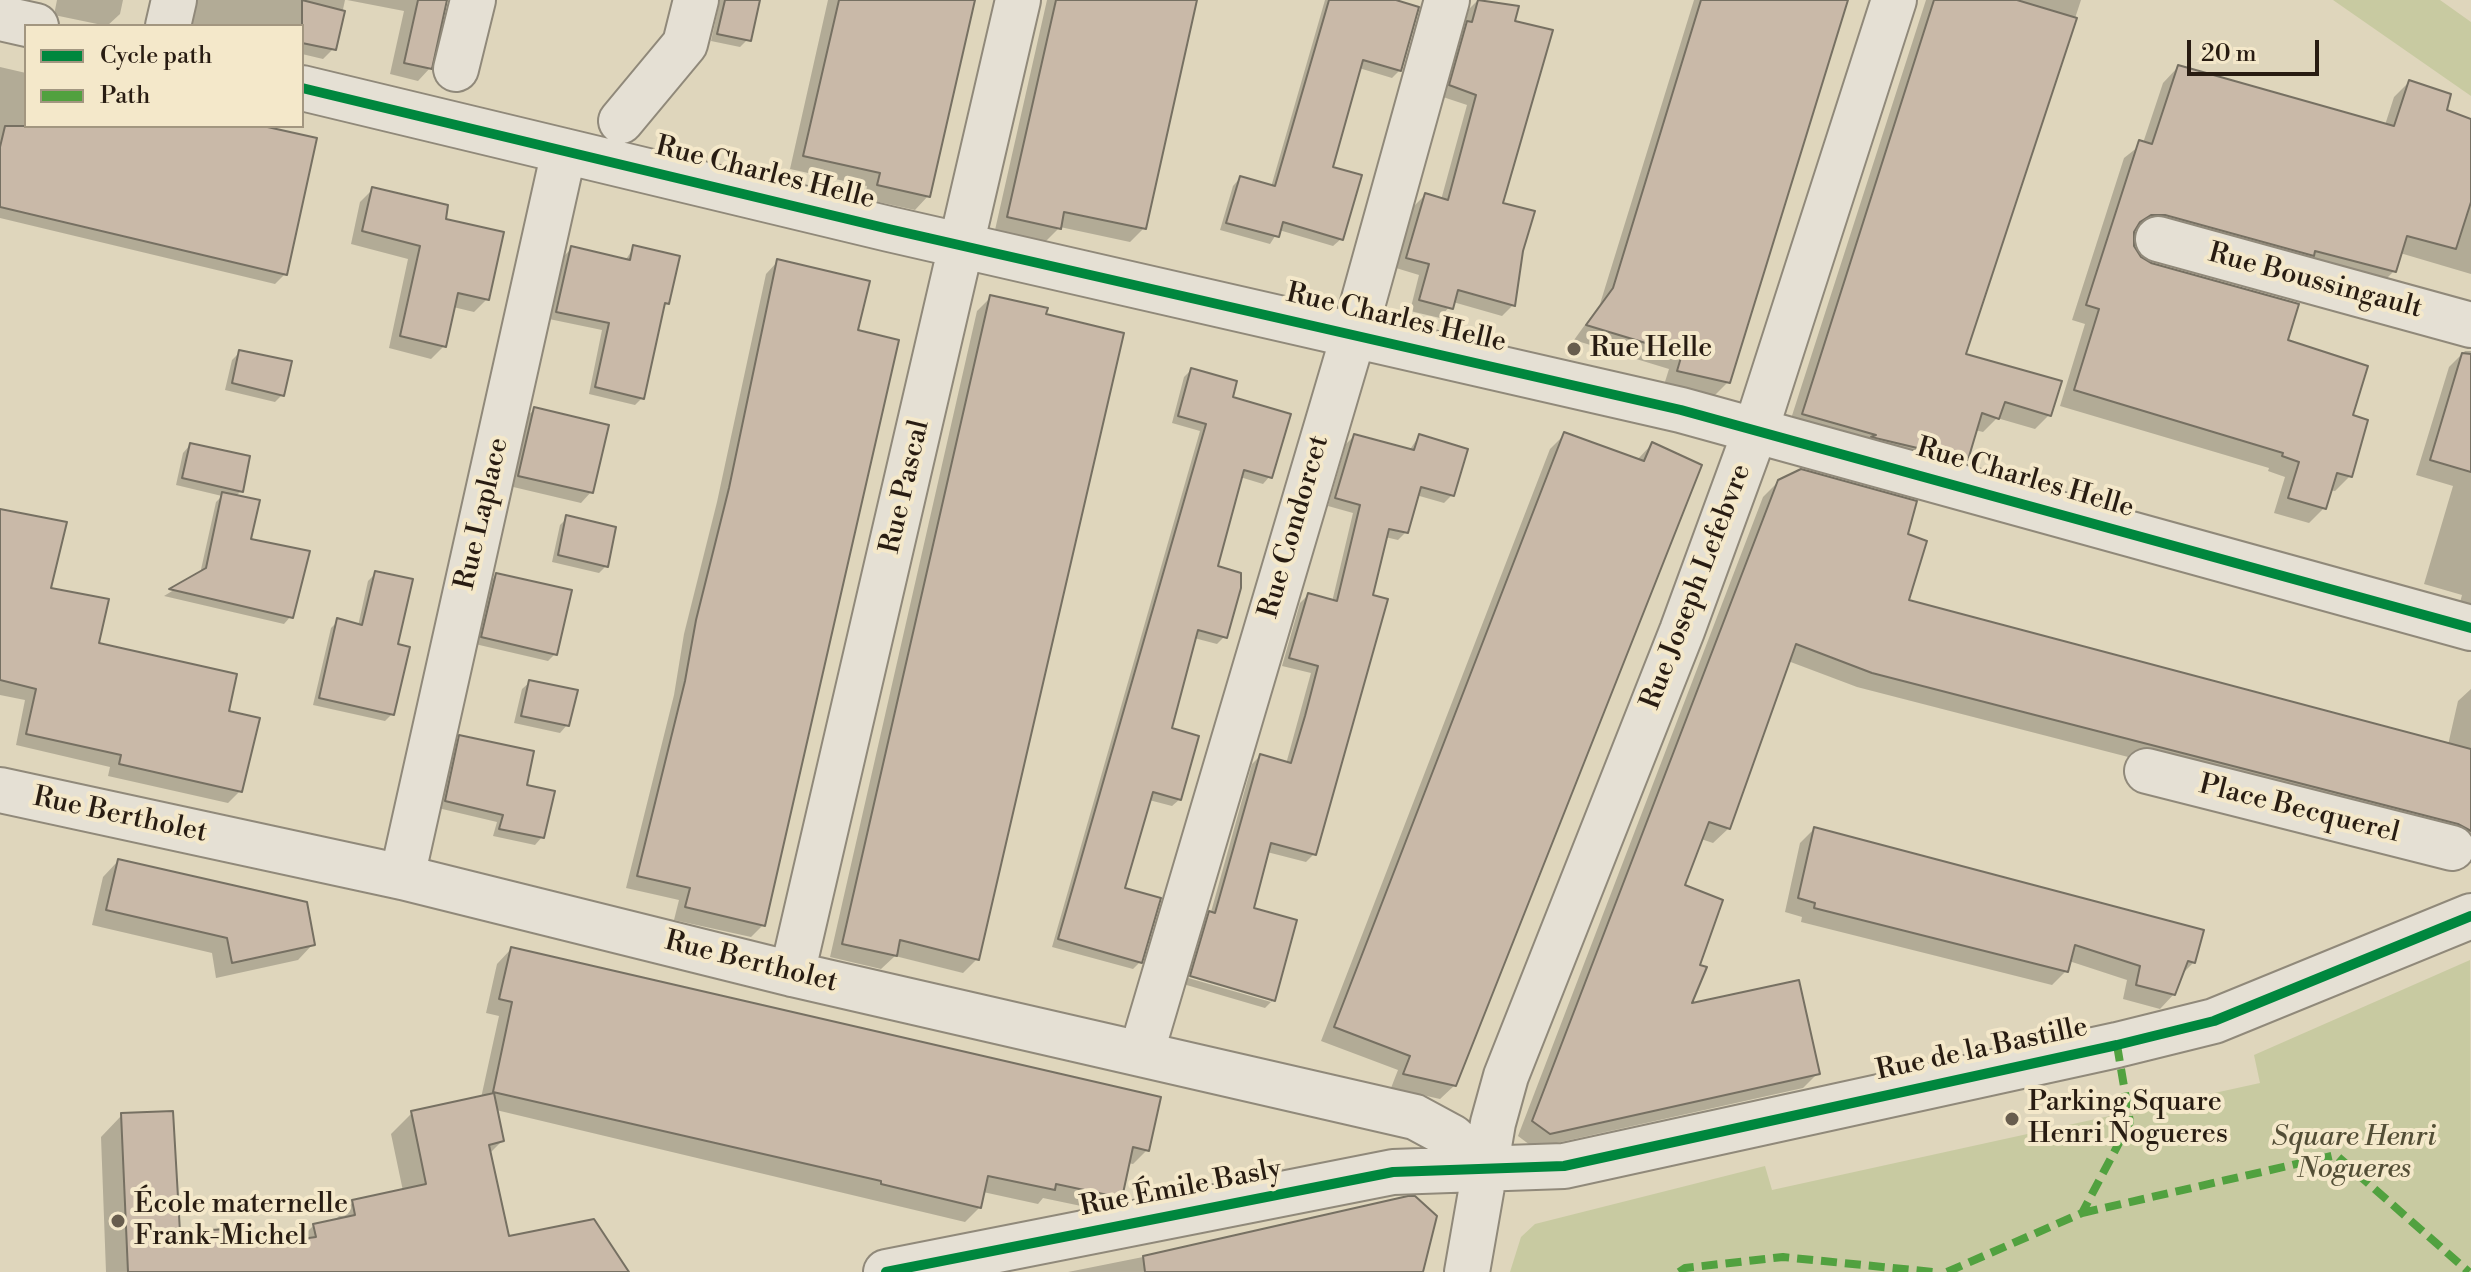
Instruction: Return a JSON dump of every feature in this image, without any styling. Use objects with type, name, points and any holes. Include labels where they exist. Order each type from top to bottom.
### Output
[{"type":"street","points":[[168,24],[174,0]]},
{"type":"street","points":[[456,69],[473,0]]},
{"type":"street","points":[[621,121],[685,44],[696,0]]},
{"type":"street","name":"Rue Pascal","points":[[792,974],[1018,0]]},
{"type":"street","name":"Rue Condorcet","points":[[1141,1054],[1353,334],[1447,0]]},
{"type":"street","name":"Rue Joseph Lefebvre","points":[[1467,1272],[1493,1123],[1506,1076],[1682,631],[1756,429],[1894,0]]},
{"type":"street","points":[[0,18],[27,24]]},
{"type":"street","name":"Rue Charles Helle","points":[[304,88],[1756,429],[2471,628]]},
{"type":"street","name":"Rue Laplace","points":[[402,877],[564,151]]},
{"type":"street","name":"Rue Boussingault","points":[[2158,239],[2471,325]]},
{"type":"street","name":"Place Becquerel","points":[[2147,771],[2452,848]]},
{"type":"street","name":"Rue Bertholet","points":[[0,790],[402,877],[792,974],[1415,1117],[1452,1137],[1486,1169]]},
{"type":"street","name":"Rue de la Bastille","points":[[1486,1169],[1564,1166],[2201,1024],[2471,916]]},
{"type":"street","name":"Rue Émile Basly","points":[[886,1272],[1393,1172],[1486,1169]]},
{"type":"green space","points":[[2333,0],[2440,0],[2471,22],[2471,96]]},
{"type":"green space","name":"Square Henri Nogueres","points":[[2470,960],[2471,1272],[1510,1272],[1521,1237],[1535,1224],[1765,1166],[1772,1190],[2260,1083],[2254,1055]]},
{"type":"building","points":[[302,0],[345,11],[336,50],[304,43]]},
{"type":"building","points":[[418,0],[447,0],[432,69],[404,63]]},
{"type":"building","points":[[725,0],[760,0],[751,41],[717,34]]},
{"type":"building","points":[[839,0],[975,0],[930,197],[877,185],[880,173],[803,156]]},
{"type":"building","points":[[1056,0],[1197,0],[1146,229],[1064,212],[1061,229],[1007,217]]},
{"type":"building","points":[[1329,0],[1396,0],[1419,7],[1401,71],[1363,60],[1333,167],[1362,175],[1343,240],[1283,222],[1279,237],[1226,223],[1240,176],[1275,186]]},
{"type":"building","points":[[1478,0],[1519,6],[1515,21],[1553,30],[1503,203],[1535,211],[1523,251],[1515,306],[1458,290],[1453,309],[1419,300],[1429,264],[1406,258],[1425,193],[1448,200],[1476,95],[1449,85],[1467,21],[1472,22]]},
{"type":"building","points":[[1701,0],[1848,0],[1730,383],[1677,371],[1682,354],[1586,325],[1613,288]]},
{"type":"building","points":[[1934,0],[2017,0],[2077,18],[1966,354],[2062,381],[2051,416],[2005,402],[1999,419],[1982,413],[1968,460],[1871,437],[1876,435],[1802,414]]},
{"type":"building","points":[[2178,65],[2394,126],[2409,80],[2451,94],[2447,110],[2471,119],[2471,202],[2456,249],[2407,236],[2396,272],[2315,251],[2314,256],[2165,215],[2151,215],[2140,222],[2134,232],[2134,246],[2141,257],[2151,263],[2299,304],[2288,340],[2368,366],[2353,415],[2368,420],[2352,477],[2337,473],[2326,509],[2288,498],[2299,462],[2282,456],[2283,453],[2074,390],[2099,309],[2086,305],[2093,283],[2139,140],[2152,144]]},
{"type":"building","points":[[5,126],[272,128],[317,138],[287,275],[0,207],[0,147]]},
{"type":"building","points":[[372,187],[448,205],[446,219],[504,232],[489,300],[458,293],[446,347],[400,336],[420,246],[362,231]]},
{"type":"building","points":[[633,245],[680,256],[669,304],[665,303],[644,399],[595,387],[609,323],[556,312],[571,246],[630,260]]},
{"type":"building","points":[[777,259],[870,281],[858,330],[899,340],[765,926],[685,907],[690,888],[637,876],[729,488]]},
{"type":"building","points":[[990,295],[1048,308],[1046,314],[1124,333],[979,960],[900,940],[897,956],[842,944]]},
{"type":"building","points":[[239,350],[292,361],[284,396],[232,383]]},
{"type":"building","points":[[2462,353],[2471,354],[2471,472],[2430,460]]},
{"type":"building","points":[[1191,368],[1237,381],[1233,397],[1291,414],[1272,478],[1244,470],[1218,566],[1241,573],[1241,588],[1227,638],[1198,630],[1172,728],[1199,736],[1181,800],[1153,792],[1125,888],[1161,898],[1142,963],[1058,939],[1206,424],[1178,416]]},
{"type":"building","points":[[534,407],[609,425],[593,493],[518,476]]},
{"type":"building","points":[[1564,432],[1644,461],[1652,442],[1702,465],[1456,1086],[1403,1074],[1410,1056],[1334,1027]]},
{"type":"building","points":[[1354,434],[1414,450],[1419,434],[1468,449],[1454,496],[1421,487],[1408,533],[1389,529],[1373,595],[1388,599],[1316,855],[1271,843],[1254,908],[1297,920],[1275,1001],[1190,976],[1209,911],[1215,913],[1260,754],[1291,763],[1318,666],[1289,658],[1308,593],[1337,601],[1360,505],[1335,498]]},
{"type":"building","points":[[190,443],[250,456],[243,492],[182,478]]},
{"type":"building","points":[[1801,469],[1917,501],[1908,534],[1927,541],[1909,600],[2471,749],[2471,831],[2458,824],[1872,673],[1796,644],[1730,829],[1709,822],[1685,885],[1723,900],[1700,965],[1707,967],[1692,1003],[1799,980],[1820,1074],[1550,1134],[1532,1121],[1778,480]]},
{"type":"building","points":[[222,492],[260,500],[251,539],[310,551],[293,618],[169,589],[206,568]]},
{"type":"building","points":[[0,509],[67,522],[51,588],[109,599],[99,643],[237,674],[229,711],[260,718],[242,792],[119,764],[121,755],[26,734],[36,689],[0,680]]},
{"type":"building","points":[[566,515],[616,527],[608,567],[558,555]]},
{"type":"building","points":[[375,571],[413,579],[398,644],[410,647],[394,715],[319,698],[337,618],[362,625]]},
{"type":"building","points":[[496,573],[572,590],[557,655],[481,637]]},
{"type":"building","points":[[529,680],[578,690],[569,726],[521,716]]},
{"type":"building","points":[[459,735],[534,751],[527,785],[555,791],[544,838],[499,829],[503,815],[445,801]]},
{"type":"building","points":[[1814,827],[2204,930],[2195,963],[2188,961],[2175,995],[2136,985],[2140,966],[2075,945],[2068,972],[1814,908],[1815,903],[1798,898]]},
{"type":"building","points":[[118,859],[307,902],[315,945],[232,963],[227,938],[106,910]]},
{"type":"building","points":[[511,947],[1161,1097],[1149,1151],[1133,1147],[1122,1198],[1056,1184],[1055,1190],[988,1176],[981,1208],[881,1184],[881,1181],[493,1092],[512,1002],[499,999]]},
{"type":"building","points":[[494,1093],[504,1141],[489,1145],[509,1236],[594,1219],[629,1272],[128,1272],[121,1113],[173,1111],[180,1232],[241,1228],[249,1246],[316,1237],[313,1224],[355,1215],[352,1200],[426,1184],[411,1111]]},
{"type":"building","points":[[1415,1196],[1437,1216],[1423,1272],[1145,1272],[1143,1256]]},
{"type":"marked path","points":[[1947,1272],[2082,1213],[2130,1122],[2117,1045]]},
{"type":"marked path","points":[[2082,1213],[2336,1155],[2469,1272]]},
{"type":"marked path","points":[[1679,1272],[1685,1268],[1783,1257],[1933,1272]]},
{"type":"cycle path","points":[[304,88],[889,229],[1681,410],[2471,628]]},
{"type":"cycle path","points":[[886,1272],[1393,1172],[1564,1166],[2117,1045],[2214,1021],[2471,916]]},
{"type":"place","name":"Rue Helle","points":[[1574,349]]},
{"type":"place","name":"Parking Square Henri Nogueres","points":[[2012,1119]]},
{"type":"place","name":"École maternelle Frank-Michel","points":[[118,1221]]}]
